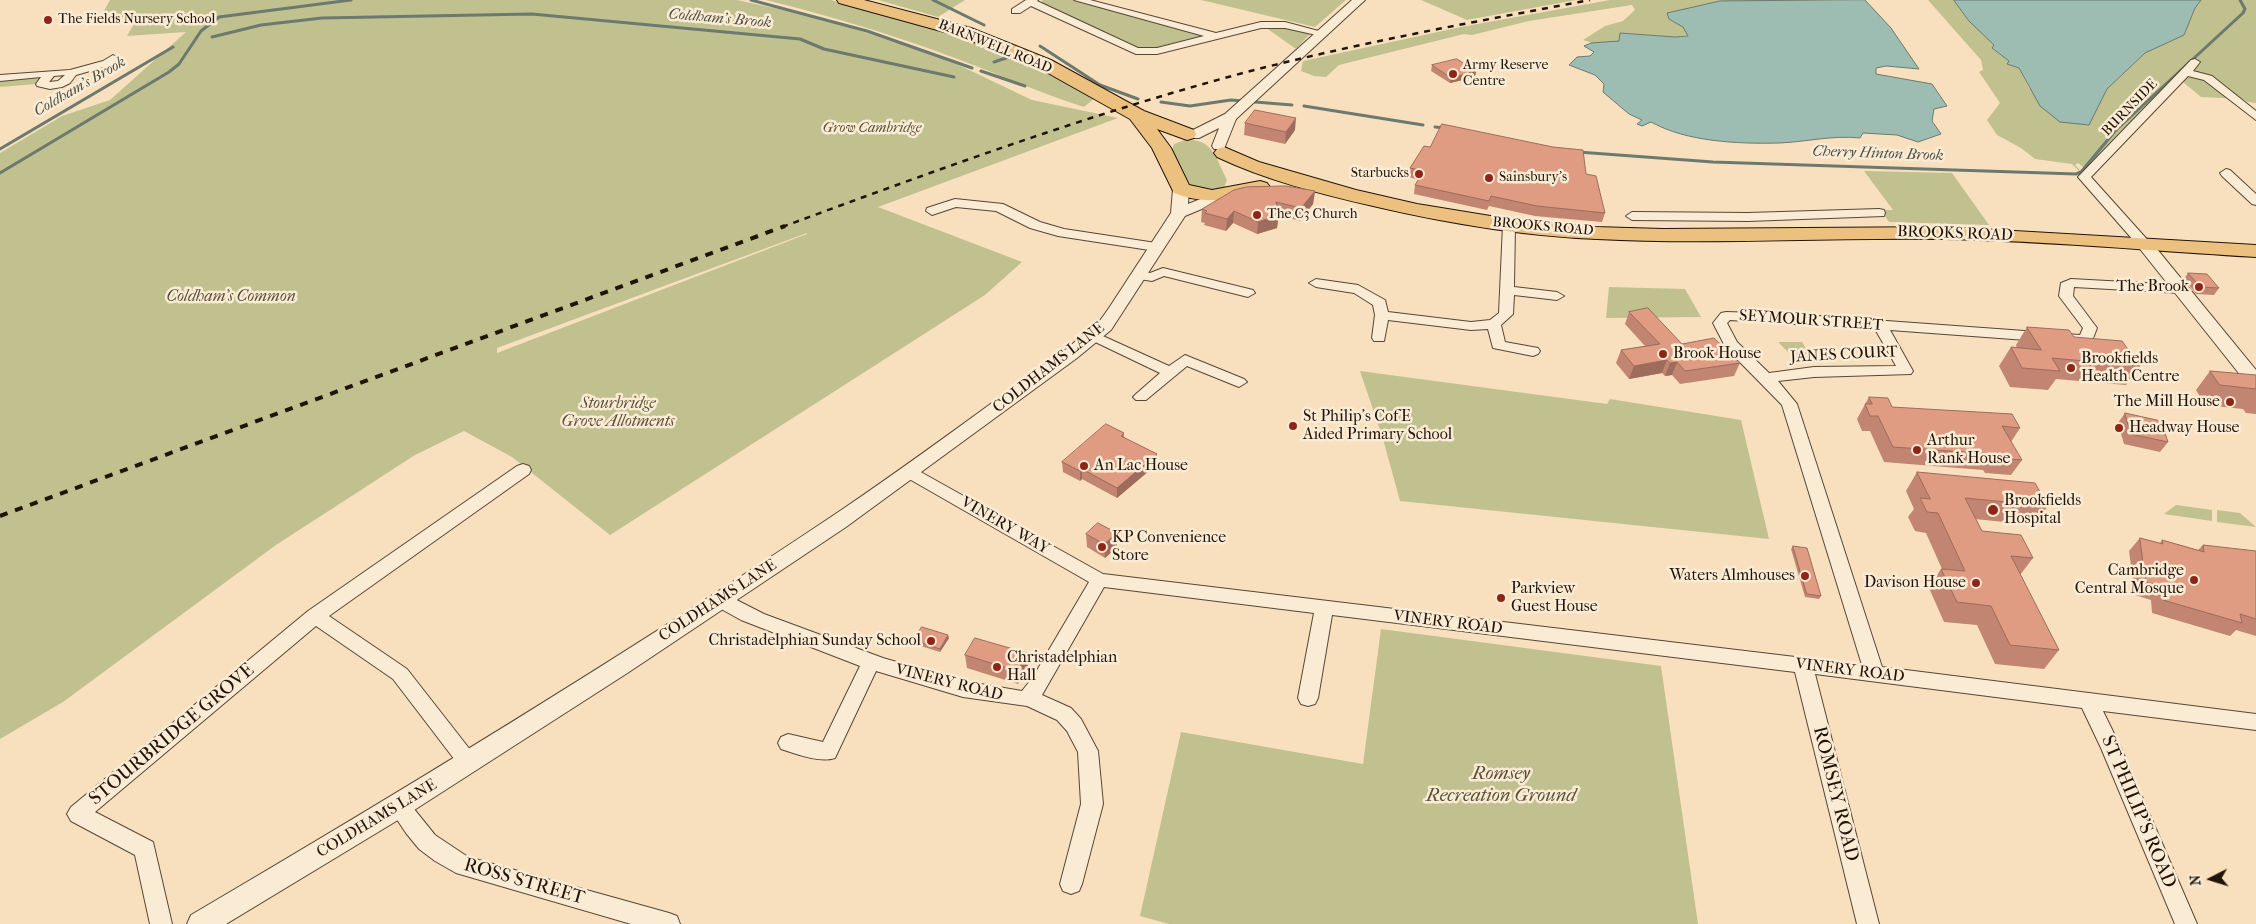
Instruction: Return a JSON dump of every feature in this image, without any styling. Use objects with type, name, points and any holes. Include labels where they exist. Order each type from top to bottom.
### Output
[{"type":"main road","name":"BARNWELL ROAD","points":[[845,0],[930,21],[1009,50],[1045,64],[1137,115],[1191,134]]},
{"type":"main road","name":"BARNWELL ROAD","points":[[1137,115],[1161,148]]},
{"type":"main road","points":[[1191,134],[1212,140],[1222,149],[1238,179],[1226,194],[1202,197],[1180,189],[1161,148],[1171,138],[1191,134]]},
{"type":"main road","name":"BROOKS ROAD","points":[[1222,149],[1252,166],[1326,188],[1417,210],[1509,225],[1613,233],[1946,233],[2256,251]]},
{"type":"main road","name":"BROOKS ROAD","points":[[1226,194],[1271,186],[1326,188]]},
{"type":"street","points":[[1079,0],[1214,36]]},
{"type":"street","points":[[1191,134],[1230,117],[1320,33],[1359,0]]},
{"type":"street","points":[[1016,11],[1032,1],[1136,51],[1157,51],[1267,24],[1285,25],[1320,33]]},
{"type":"street","points":[[0,78],[70,72],[107,64],[113,58]]},
{"type":"street","name":"BURNSIDE","points":[[2146,246],[2084,177],[2195,62]]},
{"type":"street","points":[[2186,72],[2208,78],[2255,115]]},
{"type":"street","points":[[1222,149],[1230,117]]},
{"type":"street","points":[[2226,172],[2256,201]]},
{"type":"street","points":[[1180,189],[1179,213],[1226,194]]},
{"type":"street","points":[[932,211],[960,203],[999,207],[1036,225],[1248,293]]},
{"type":"street","name":"COLDHAMS LANE","points":[[200,924],[399,806],[721,599],[910,472],[1094,336],[1117,310],[1151,263],[1179,213]]},
{"type":"street","name":"BROOKS ROAD","points":[[1632,216],[1748,217],[1879,214]]},
{"type":"street","points":[[1748,217],[1763,234]]},
{"type":"street","points":[[1382,315],[1471,326],[1494,324],[1506,314],[1509,225]]},
{"type":"street","points":[[2146,246],[2255,378]]},
{"type":"street","points":[[1316,283],[1363,291],[1380,303],[1382,315],[1379,338]]},
{"type":"street","name":"SEYMOUR STREET","points":[[1875,674],[1792,412],[1785,397],[1722,333],[1720,323],[1726,316],[1790,318],[2081,340],[2087,338],[2090,328],[2066,296],[2066,286],[2071,283],[2182,289]]},
{"type":"street","points":[[1507,290],[1556,296]]},
{"type":"street","points":[[1494,324],[1498,345],[1533,351]]},
{"type":"street","name":"JANES COURT","points":[[1766,378],[1814,372],[1906,371],[1880,325]]},
{"type":"street","points":[[1094,336],[1170,372]]},
{"type":"street","points":[[1141,397],[1185,360],[1238,382]]},
{"type":"street","name":"STOURBRIDGE GROVE","points":[[161,924],[145,849],[78,814],[315,616],[524,470]]},
{"type":"street","name":"VINERY WAY","points":[[910,472],[1099,580]]},
{"type":"street","points":[[1071,884],[1092,804],[1088,751],[1074,725],[1064,714],[1028,698],[1040,683],[1099,580]]},
{"type":"street","name":"VINERY ROAD","points":[[1099,580],[1803,664],[2256,722]]},
{"type":"street","name":"VINERY ROAD","points":[[721,599],[745,614],[871,664],[934,682],[1010,698],[1028,698]]},
{"type":"street","points":[[1308,698],[1324,608]]},
{"type":"street","points":[[315,616],[400,674],[468,762]]},
{"type":"street","points":[[788,743],[828,752],[871,664]]},
{"type":"street","name":"ROMSEY ROAD","points":[[1803,664],[1868,924]]},
{"type":"street","name":"ST PHILIP'S ROAD","points":[[2088,701],[2111,748],[2186,924]]},
{"type":"street","name":"ROSS STREET","points":[[399,806],[421,838],[440,854],[464,866],[669,924]]},
{"type":"green space","name":"Coldham's Common","points":[[110,0],[737,0],[825,19],[946,59],[1032,100],[1118,118],[878,207],[1022,262],[985,295],[610,535],[512,457],[464,431],[415,455],[276,545],[63,702],[0,739],[0,153],[62,116],[110,100],[186,32],[127,36],[139,15],[99,20]],"holes":[[[807,234],[497,353],[497,348]]]},
{"type":"green space","points":[[766,0],[831,0],[942,29],[1016,58],[1096,97],[1084,107],[906,41],[837,19]]},
{"type":"green space","points":[[878,0],[965,0],[938,17]]},
{"type":"green space","points":[[1042,0],[1072,0],[1197,31],[1202,34],[1202,37],[1153,50],[1134,49],[1042,4]]},
{"type":"green space","points":[[1201,0],[1346,0],[1315,27]]},
{"type":"green space","points":[[1421,0],[1576,0],[1467,20]]},
{"type":"green space","points":[[1610,0],[1762,0],[1669,19],[1683,27],[1689,35],[1675,37],[1621,33],[1619,41],[1614,42],[1596,43],[1583,40],[1605,26],[1623,21],[1635,10],[1632,5],[1529,21],[1472,35],[1464,34],[1339,65],[1326,77],[1314,76],[1301,71],[1303,61],[1461,27]]},
{"type":"green space","points":[[1928,0],[1954,0],[1969,21],[1995,45],[1992,48],[2009,61],[2007,64],[2019,68],[2029,88],[2088,125],[2107,89],[2145,53],[2184,35],[2195,8],[2201,0],[2256,0],[2256,103],[2247,102],[2243,99],[2201,97],[2183,82],[2172,78],[2146,108],[2098,156],[2083,167],[2078,163],[2075,165],[2079,171],[2072,164],[2035,159],[2021,148],[1997,135],[1987,120],[2000,103],[1979,72],[1983,70],[1981,60]]},
{"type":"green space","points":[[1279,26],[1305,31],[1310,34],[1296,49],[1265,27]]},
{"type":"green space","points":[[42,76],[36,84],[0,87],[0,80]]},
{"type":"green space","points":[[1185,140],[1202,142],[1208,146],[1227,180],[1224,188],[1214,192],[1191,187],[1172,151],[1174,144]]},
{"type":"green space","points":[[1864,171],[1952,173],[1989,225],[1889,222],[1881,210],[1893,210]]},
{"type":"green space","points":[[1609,287],[1685,289],[1701,317],[1606,318]]},
{"type":"green space","points":[[1778,342],[1802,342],[1811,356],[1793,357]]},
{"type":"green space","points":[[1360,371],[1607,404],[1610,399],[1741,420],[1769,539],[1400,501],[1383,439]]},
{"type":"green space","points":[[2176,505],[2212,510],[2212,521],[2164,514]]},
{"type":"green space","points":[[2217,510],[2240,513],[2256,527],[2217,522]]},
{"type":"green space","name":"Romsey Recreation Ground","points":[[1381,629],[1661,666],[1698,924],[1169,924],[1140,916],[1181,732],[1363,764]]},
{"type":"water","points":[[1865,0],[1891,28],[1919,69],[1886,66],[1876,68],[1876,74],[1932,84],[1947,106],[1934,109],[1932,121],[1941,134],[1918,142],[1897,135],[1863,133],[1860,138],[1829,138],[1779,143],[1730,142],[1697,138],[1665,129],[1651,122],[1642,126],[1637,124],[1642,120],[1629,114],[1603,92],[1604,84],[1595,75],[1569,65],[1577,57],[1590,56],[1594,52],[1584,46],[1591,43],[1619,41],[1620,33],[1675,37],[1688,36],[1683,27],[1669,19],[1667,13],[1720,1]]},
{"type":"water","points":[[1954,0],[2201,0],[2195,8],[2184,35],[2145,53],[2107,89],[2089,125],[2060,122],[2040,106],[2019,68],[2007,64],[2009,61],[1992,48],[1994,45],[1969,21]]},
{"type":"building","points":[[1457,59],[1476,71],[1451,78],[1432,65]]},
{"type":"building","points":[[1255,110],[1296,118],[1286,132],[1245,123]]},
{"type":"building","name":"Sainsbury's","points":[[1442,124],[1553,147],[1583,150],[1586,174],[1596,176],[1605,213],[1537,206],[1491,196],[1489,201],[1415,185],[1424,171],[1410,168],[1424,146],[1430,147]]},
{"type":"building","points":[[1286,186],[1315,191],[1301,208],[1276,202],[1279,215],[1258,222],[1234,211],[1227,219],[1205,213],[1207,211],[1202,209],[1234,190],[1246,187]]},
{"type":"building","points":[[2188,273],[2207,274],[2219,288],[2201,287]]},
{"type":"building","points":[[1648,308],[1682,344],[1714,338],[1740,363],[1685,371],[1677,362],[1670,363],[1667,360],[1634,366],[1621,350],[1660,344],[1629,312]]},
{"type":"building","points":[[2027,327],[2069,330],[2074,337],[2122,341],[2140,366],[2052,358],[2060,371],[2022,368],[2011,347],[2041,350]]},
{"type":"building","points":[[2210,371],[2256,375],[2256,389],[2220,385]]},
{"type":"building","points":[[1869,397],[1888,398],[1892,407],[2012,414],[2020,428],[2002,426],[2022,460],[1995,458],[1993,454],[1893,447],[1878,416],[1870,416],[1865,404],[1872,404]]},
{"type":"building","points":[[2125,413],[2161,421],[2168,442],[2131,434]]},
{"type":"building","points":[[1106,424],[1124,433],[1121,436],[1157,454],[1117,488],[1082,469],[1080,471],[1062,462]]},
{"type":"building","points":[[1917,472],[2035,483],[2048,506],[1965,498],[1982,531],[2021,535],[2033,558],[2011,556],[2059,650],[2010,645],[1991,606],[1957,602],[1941,569],[1965,571],[1938,513],[1927,512],[1920,498],[1930,499]]},
{"type":"building","points":[[1098,523],[1117,533],[1104,544],[1086,534]]},
{"type":"building","name":"Cambridge Central Mosque","points":[[2140,538],[2163,544],[2162,540],[2204,552],[2203,545],[2256,551],[2256,619],[2240,614],[2242,623],[2163,600],[2162,586],[2146,582]]},
{"type":"building","points":[[1793,546],[1807,548],[1821,596],[1807,594]]},
{"type":"building","name":"Christadelphian Sunday School","points":[[922,627],[948,635],[940,649],[913,640]]},
{"type":"building","points":[[975,638],[1027,653],[1017,671],[965,655]]},
{"type":"waterway","points":[[0,173],[169,72],[179,64],[201,31],[219,17],[351,0]]},
{"type":"waterway","points":[[751,0],[867,31],[972,68]]},
{"type":"waterway","points":[[933,0],[984,25]]},
{"type":"waterway","name":"Cherry Hinton Brook","points":[[1578,152],[1713,162],[2076,174],[2081,172],[2116,130],[2243,13],[2245,9],[2240,0]]},
{"type":"waterway","name":"Coldham's Brook","points":[[212,37],[261,25],[322,18],[532,14],[800,39],[824,49],[954,77]]},
{"type":"waterway","name":"Cherry Hinton Brook","points":[[1040,46],[1100,85],[1138,99]]},
{"type":"waterway","name":"Coldham's Brook","points":[[0,149],[173,47]]},
{"type":"waterway","name":"Cherry Hinton Brook","points":[[994,62],[1012,56]]},
{"type":"waterway","points":[[981,71],[1025,86]]},
{"type":"waterway","name":"Cherry Hinton Brook","points":[[1161,102],[1190,106],[1231,100],[1292,105]]},
{"type":"waterway","name":"Cherry Hinton Brook","points":[[1304,106],[1423,125]]},
{"type":"waterway","name":"Cherry Hinton Brook","points":[[1435,127],[1446,128]]},
{"type":"railway","points":[[782,227],[1068,125],[1184,89],[1329,52],[1590,0]]},
{"type":"railway","points":[[0,516],[785,226]]},
{"type":"place","name":"The Fields Nursery School","points":[[48,20]]},
{"type":"place","name":"Army Reserve Centre","points":[[1453,74]]},
{"type":"place","name":"Starbucks","points":[[1419,174]]},
{"type":"place","name":"Sainsbury's","points":[[1489,178]]},
{"type":"place","name":"The C3 Church","points":[[1257,215]]},
{"type":"place","name":"The Brook","points":[[2199,287]]},
{"type":"place","name":"Brook House","points":[[1663,354]]},
{"type":"place","name":"Brookfields Health Centre","points":[[2071,368]]},
{"type":"place","name":"The Mill House","points":[[2230,402]]},
{"type":"place","name":"St Philip's CofE Aided Primary School","points":[[1293,426]]},
{"type":"place","name":"Headway House","points":[[2119,428]]},
{"type":"place","name":"Arthur Rank House","points":[[1917,450]]},
{"type":"place","name":"An Lac House","points":[[1084,466]]},
{"type":"place","name":"Brookfields Hospital","points":[[1993,510]]},
{"type":"place","name":"KP Convenience Store","points":[[1102,547]]},
{"type":"place","name":"Waters Almhouses","points":[[1805,576]]},
{"type":"place","name":"Cambridge Central Mosque","points":[[2194,580]]},
{"type":"place","name":"Davison House","points":[[1976,583]]},
{"type":"place","name":"Parkview Guest House","points":[[1501,598]]},
{"type":"place","name":"Christadelphian Sunday School","points":[[931,641]]},
{"type":"place","name":"Christadelphian Hall","points":[[997,667]]},
{"type":"park label","name":"Grow Cambridge","points":[[872,129]]},
{"type":"park label","name":"Stourbridge Grove Allotments","points":[[618,413]]}]
